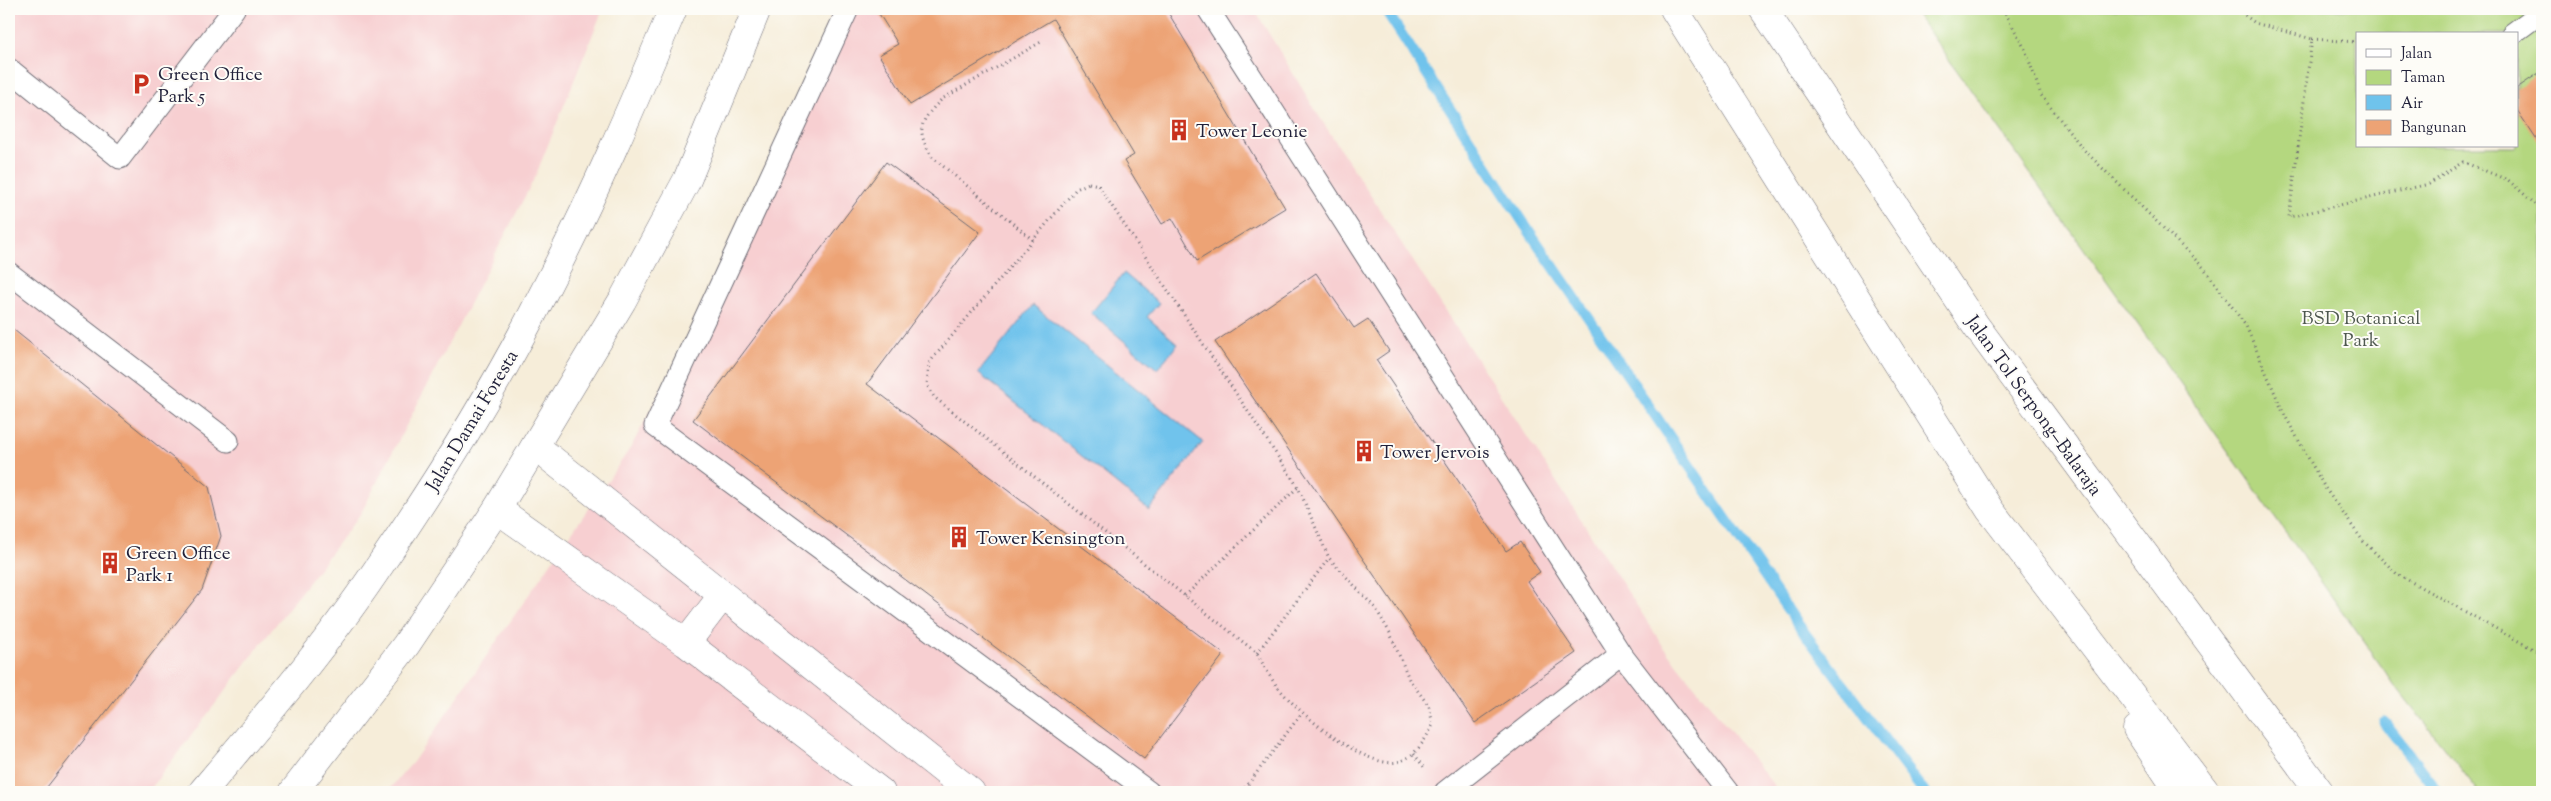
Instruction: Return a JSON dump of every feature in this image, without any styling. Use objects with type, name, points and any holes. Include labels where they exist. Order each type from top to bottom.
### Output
[{"type":"main road","name":"Jalan Damai Foresta","points":[[202,792],[261,722],[369,581],[448,458],[546,289],[618,139],[673,9]]},
{"type":"main road","points":[[293,792],[406,645],[497,509],[622,302],[687,180],[758,9]]},
{"type":"main road","points":[[1674,9],[1990,510],[2179,792]]},
{"type":"main road","name":"Jalan Tol Serpong–Balaraja","points":[[1763,9],[1976,326],[2320,792]]},
{"type":"main road","points":[[535,446],[971,792]]},
{"type":"main road","points":[[497,509],[686,643],[881,792]]},
{"type":"main road","points":[[1990,510],[2206,792]]},
{"type":"main road","points":[[686,643],[722,596]]},
{"type":"lane","points":[[9,69],[120,158],[234,9]]},
{"type":"lane","points":[[848,9],[655,426],[1149,792]]},
{"type":"lane","points":[[1208,9],[1622,654],[1728,792]]},
{"type":"lane","points":[[2515,32],[2542,12]]},
{"type":"lane","points":[[9,273],[228,441]]},
{"type":"lane","points":[[1445,792],[1622,654]]},
{"type":"path","points":[[2003,9],[2024,49],[2042,95],[2084,150],[2204,268],[2246,326],[2283,412],[2325,488],[2363,541],[2397,574],[2542,654]]},
{"type":"path","points":[[2237,9],[2255,22],[2312,39],[2356,42]]},
{"type":"path","points":[[2312,39],[2289,217],[2429,184],[2463,162],[2508,180],[2542,210]]},
{"type":"path","points":[[1033,240],[932,157],[922,140],[922,124],[929,112],[942,99],[1041,42]]},
{"type":"path","points":[[1089,183],[1098,185],[1298,487],[1329,558],[1376,609],[1390,633],[1410,679],[1429,706],[1433,725],[1414,754],[1397,762],[1376,762],[1358,754],[1302,713],[1276,686],[1257,653],[934,397],[927,385],[929,364],[1033,240],[1076,189],[1089,183]]},
{"type":"path","points":[[1184,596],[1298,487]]},
{"type":"path","points":[[1257,653],[1329,558]]},
{"type":"path","points":[[1242,792],[1302,713]]},
{"type":"shaded area","points":[[9,9],[603,9],[535,177],[361,513],[148,792],[9,792]]},
{"type":"shaded area","points":[[835,9],[1254,9],[1317,113],[1665,649],[1779,792],[387,792],[413,762],[631,447],[713,295]]},
{"type":"green space","name":"BSD Botanical Park","points":[[1913,9],[2542,9],[2542,792],[2479,792],[2394,684]]},
{"type":"water","points":[[1124,273],[1159,303],[1147,317],[1178,344],[1157,369],[1091,313]]},
{"type":"water","points":[[1033,305],[1203,442],[1149,510],[978,373]]},
{"type":"building","name":"Tower Leonie","points":[[876,9],[1166,9],[1285,208],[1197,261],[1172,218],[1162,224],[1124,161],[1134,155],[1053,19],[910,105],[879,55],[898,44]]},
{"type":"building","points":[[2542,71],[2542,148],[2518,112],[2518,87]]},
{"type":"building","name":"Tower Kensington","points":[[886,162],[980,232],[867,384],[1224,654],[1144,759],[693,420]]},
{"type":"building","name":"Tower Jervois","points":[[1316,273],[1354,328],[1368,319],[1389,351],[1376,360],[1506,551],[1520,542],[1540,572],[1527,581],[1576,653],[1475,723],[1215,342]]},
{"type":"building","name":"Green Office Park 1","points":[[9,326],[209,487],[221,536],[202,590],[43,792],[9,792]]},
{"type":"waterway","points":[[1385,9],[1525,225],[1797,623],[1924,792]]},
{"type":"waterway","points":[[2384,722],[2438,792]]},
{"type":"place","name":"Green Office Park 5","points":[[141,84]]},
{"type":"place","name":"Tower Leonie","points":[[1179,130]]},
{"type":"place","name":"Tower Jervois","points":[[1364,451]]},
{"type":"place","name":"Tower Kensington","points":[[959,537]]},
{"type":"place","name":"Green Office Park 1","points":[[110,563]]}]
